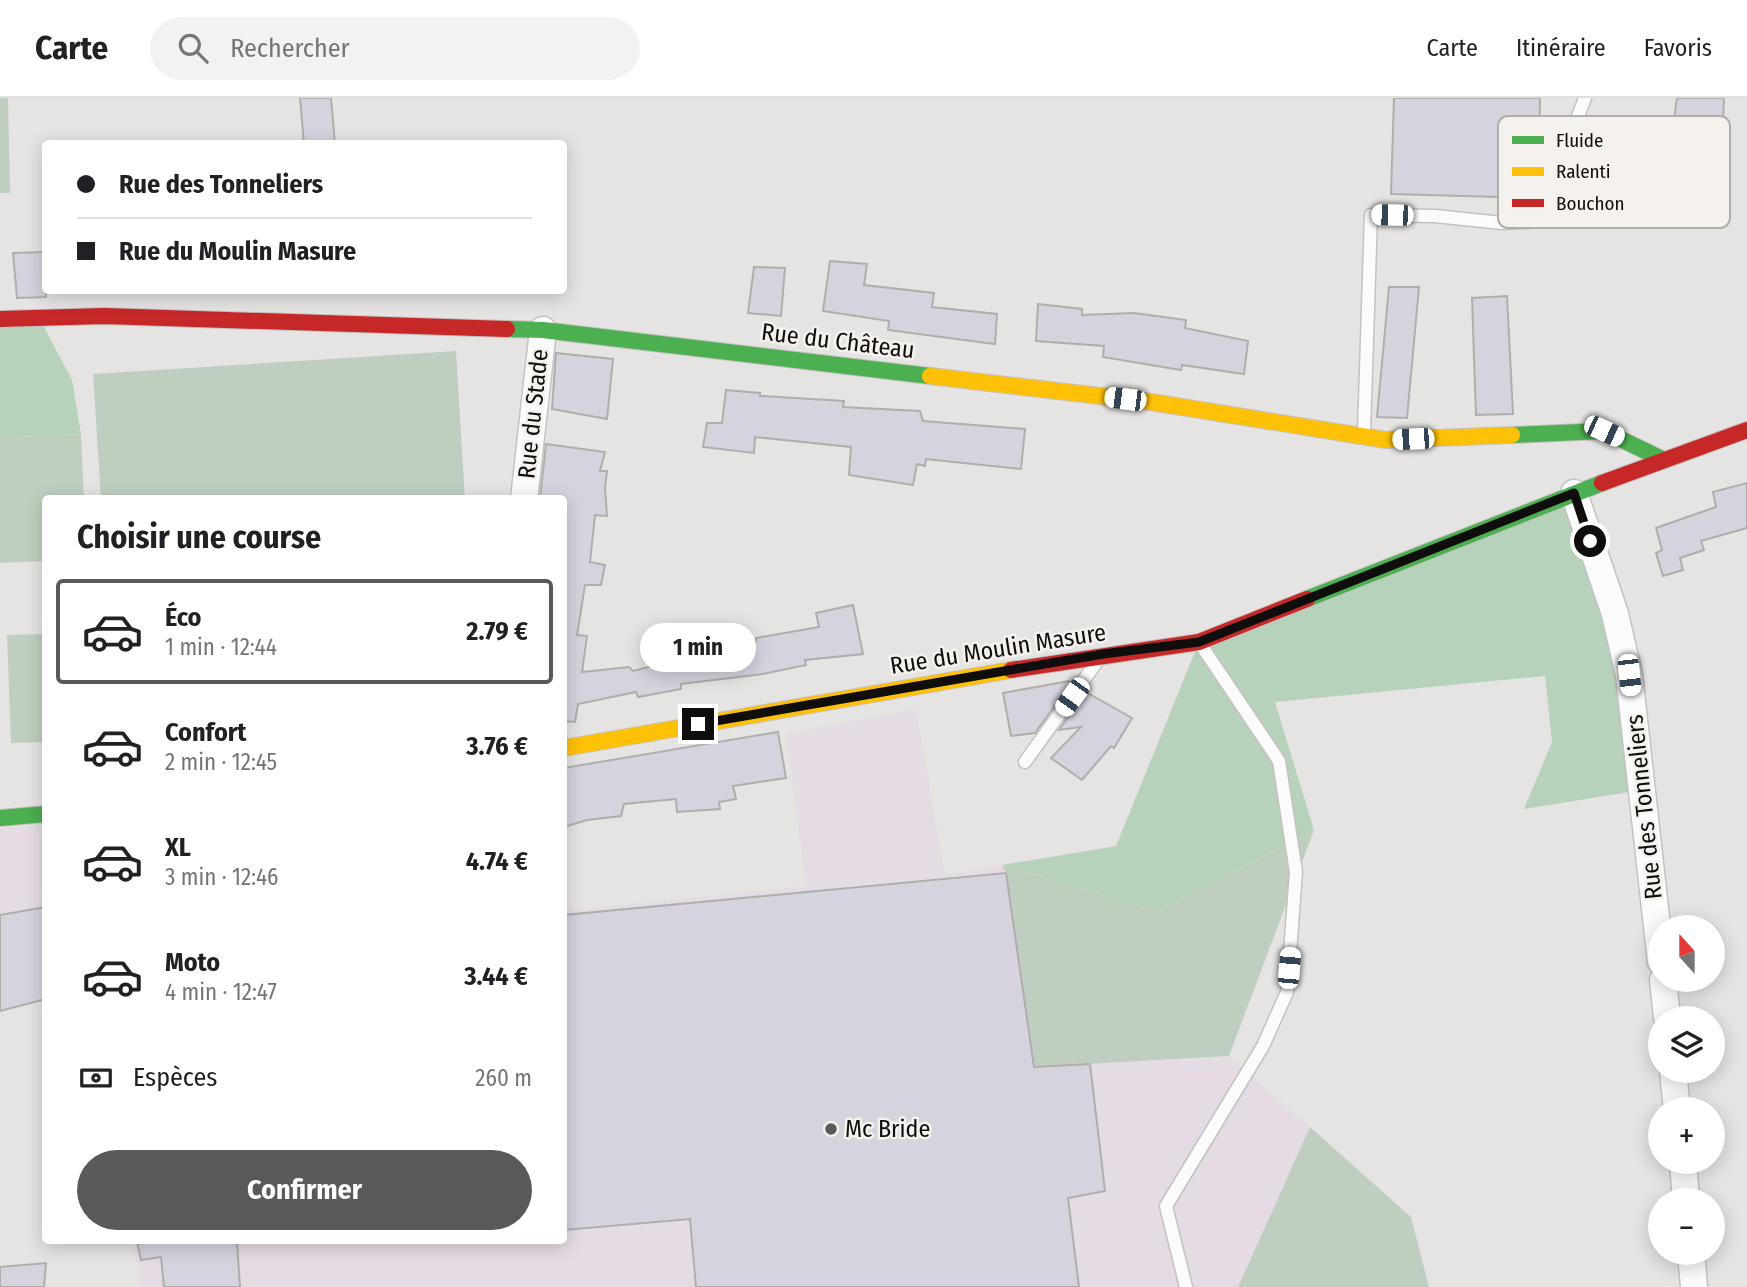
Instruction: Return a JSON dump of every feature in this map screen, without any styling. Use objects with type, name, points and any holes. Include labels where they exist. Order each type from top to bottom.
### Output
[{"type":"street","name":"Rue du Château","points":[[0,319],[104,316],[543,330],[1151,402],[1386,440],[1604,431],[1662,459]]},
{"type":"street","name":"Rue du Stade","points":[[524,495],[543,330]]},
{"type":"street","name":"Rue du Moulin Masure","points":[[567,747],[1103,654],[1199,642],[1574,493],[1747,430]]},
{"type":"street","name":"Rue des Tonneliers","points":[[1574,493],[1615,614],[1629,675],[1656,915]]},
{"type":"street","points":[[0,818],[42,814]]},
{"type":"street","points":[[1692,1265],[1694,1287]]},
{"type":"lane","points":[[1578,116],[1585,98]]},
{"type":"lane","points":[[1364,436],[1371,215],[1435,216],[1498,223]]},
{"type":"lane","points":[[1186,1287],[1166,1206],[1263,1045],[1287,992],[1296,872],[1279,761],[1199,642]]},
{"type":"lane","points":[[1025,762],[1103,654]]},
{"type":"shaded area","name":"Mc Bride","points":[[916,709],[945,875],[1002,865],[1006,873],[1035,1067],[1229,1056],[1310,1127],[1238,1287],[141,1287],[133,1244],[567,1244],[567,911],[806,886],[786,734]]},
{"type":"shaded area","points":[[42,824],[42,1000],[0,1011],[0,829]]},
{"type":"green space","points":[[0,98],[8,98],[10,193],[0,193]]},
{"type":"green space","points":[[0,326],[44,327],[72,380],[81,434],[0,438]]},
{"type":"green space","points":[[456,351],[465,495],[101,495],[93,374]]},
{"type":"green space","points":[[81,434],[84,495],[42,495],[42,561],[0,563],[0,438]]},
{"type":"green space","points":[[1574,493],[1642,790],[1524,809],[1552,742],[1545,676],[1275,702],[1314,830],[1159,911],[1002,865],[1116,846],[1199,642]]},
{"type":"green space","points":[[42,634],[42,742],[11,743],[7,635]]},
{"type":"green space","points":[[1314,830],[1229,1056],[1034,1067],[1006,873],[1002,865],[1159,911]]},
{"type":"green space","points":[[1310,1127],[1411,1217],[1429,1287],[1238,1287]]},
{"type":"building","points":[[300,98],[331,98],[335,140],[304,140]]},
{"type":"building","points":[[1394,98],[1540,98],[1540,116],[1498,116],[1498,197],[1391,194]]},
{"type":"building","points":[[1677,98],[1724,98],[1723,116],[1674,116]]},
{"type":"building","points":[[42,252],[42,294],[46,294],[46,297],[17,298],[13,253]]},
{"type":"building","points":[[830,261],[867,264],[864,285],[934,293],[932,307],[997,314],[995,344],[888,330],[889,321],[823,311]]},
{"type":"building","points":[[754,267],[785,268],[781,316],[748,313]]},
{"type":"building","points":[[1389,287],[1419,287],[1407,418],[1377,417]]},
{"type":"building","points":[[1507,296],[1513,414],[1476,415],[1472,298]]},
{"type":"building","points":[[1038,304],[1082,309],[1082,315],[1134,313],[1186,320],[1185,328],[1248,341],[1244,374],[1182,365],[1181,370],[1103,357],[1104,346],[1036,341]]},
{"type":"building","points":[[556,353],[613,359],[607,419],[552,409]]},
{"type":"building","points":[[726,390],[760,393],[760,396],[844,401],[843,407],[920,411],[923,421],[1025,429],[1021,469],[926,459],[925,466],[917,464],[913,485],[849,475],[851,447],[755,437],[754,453],[703,447],[707,423],[722,423]]},
{"type":"building","points":[[546,444],[605,452],[600,471],[607,471],[607,516],[595,515],[590,562],[605,565],[601,585],[585,585],[577,635],[587,636],[582,672],[629,667],[633,671],[696,655],[696,649],[756,641],[756,638],[819,627],[816,613],[853,605],[863,654],[805,660],[806,665],[763,674],[681,684],[681,689],[638,697],[636,692],[578,704],[575,722],[567,721],[567,495],[540,495]]},
{"type":"building","points":[[1747,483],[1747,528],[1701,541],[1704,550],[1680,558],[1683,570],[1663,576],[1656,553],[1662,550],[1656,528],[1716,507],[1713,492]]},
{"type":"building","points":[[1069,681],[1071,683],[1035,733],[1011,736],[1003,693]]},
{"type":"building","points":[[1086,692],[1132,718],[1114,748],[1111,746],[1082,780],[1051,758],[1081,727],[1059,730]]},
{"type":"building","points":[[778,732],[786,778],[733,786],[736,799],[719,802],[720,809],[677,812],[676,799],[624,804],[621,816],[587,820],[567,826],[567,767]]},
{"type":"building","name":"Mc Bride","points":[[1006,873],[1034,1067],[1090,1064],[1105,1191],[1068,1198],[1079,1287],[696,1287],[690,1219],[567,1230],[567,915]]},
{"type":"building","points":[[42,908],[42,1000],[0,1011],[0,915]]},
{"type":"building","points":[[138,1244],[237,1244],[240,1287],[164,1287],[161,1257],[141,1260]]},
{"type":"building","points":[[46,1263],[44,1287],[0,1287],[0,1267]]},
{"type":"traffic: fast","points":[[507,329],[543,330],[930,376]]},
{"type":"traffic: fast","points":[[1512,435],[1604,431],[1662,459]]},
{"type":"traffic: fast","points":[[1307,599],[1602,483]]},
{"type":"traffic: fast","points":[[0,818],[42,814]]},
{"type":"traffic: slow","points":[[930,376],[1151,402],[1386,440],[1512,435]]},
{"type":"traffic: slow","points":[[567,747],[1011,670]]},
{"type":"traffic: jam","points":[[0,319],[104,316],[507,329]]},
{"type":"traffic: jam","points":[[1602,483],[1747,430]]},
{"type":"traffic: jam","points":[[1011,670],[1199,642],[1307,599]]},
{"type":"place","name":"Mc Bride","points":[[831,1129]]},
{"type":"route","points":[[698,724],[1103,654],[1199,642],[1574,493],[1590,541]]}]
